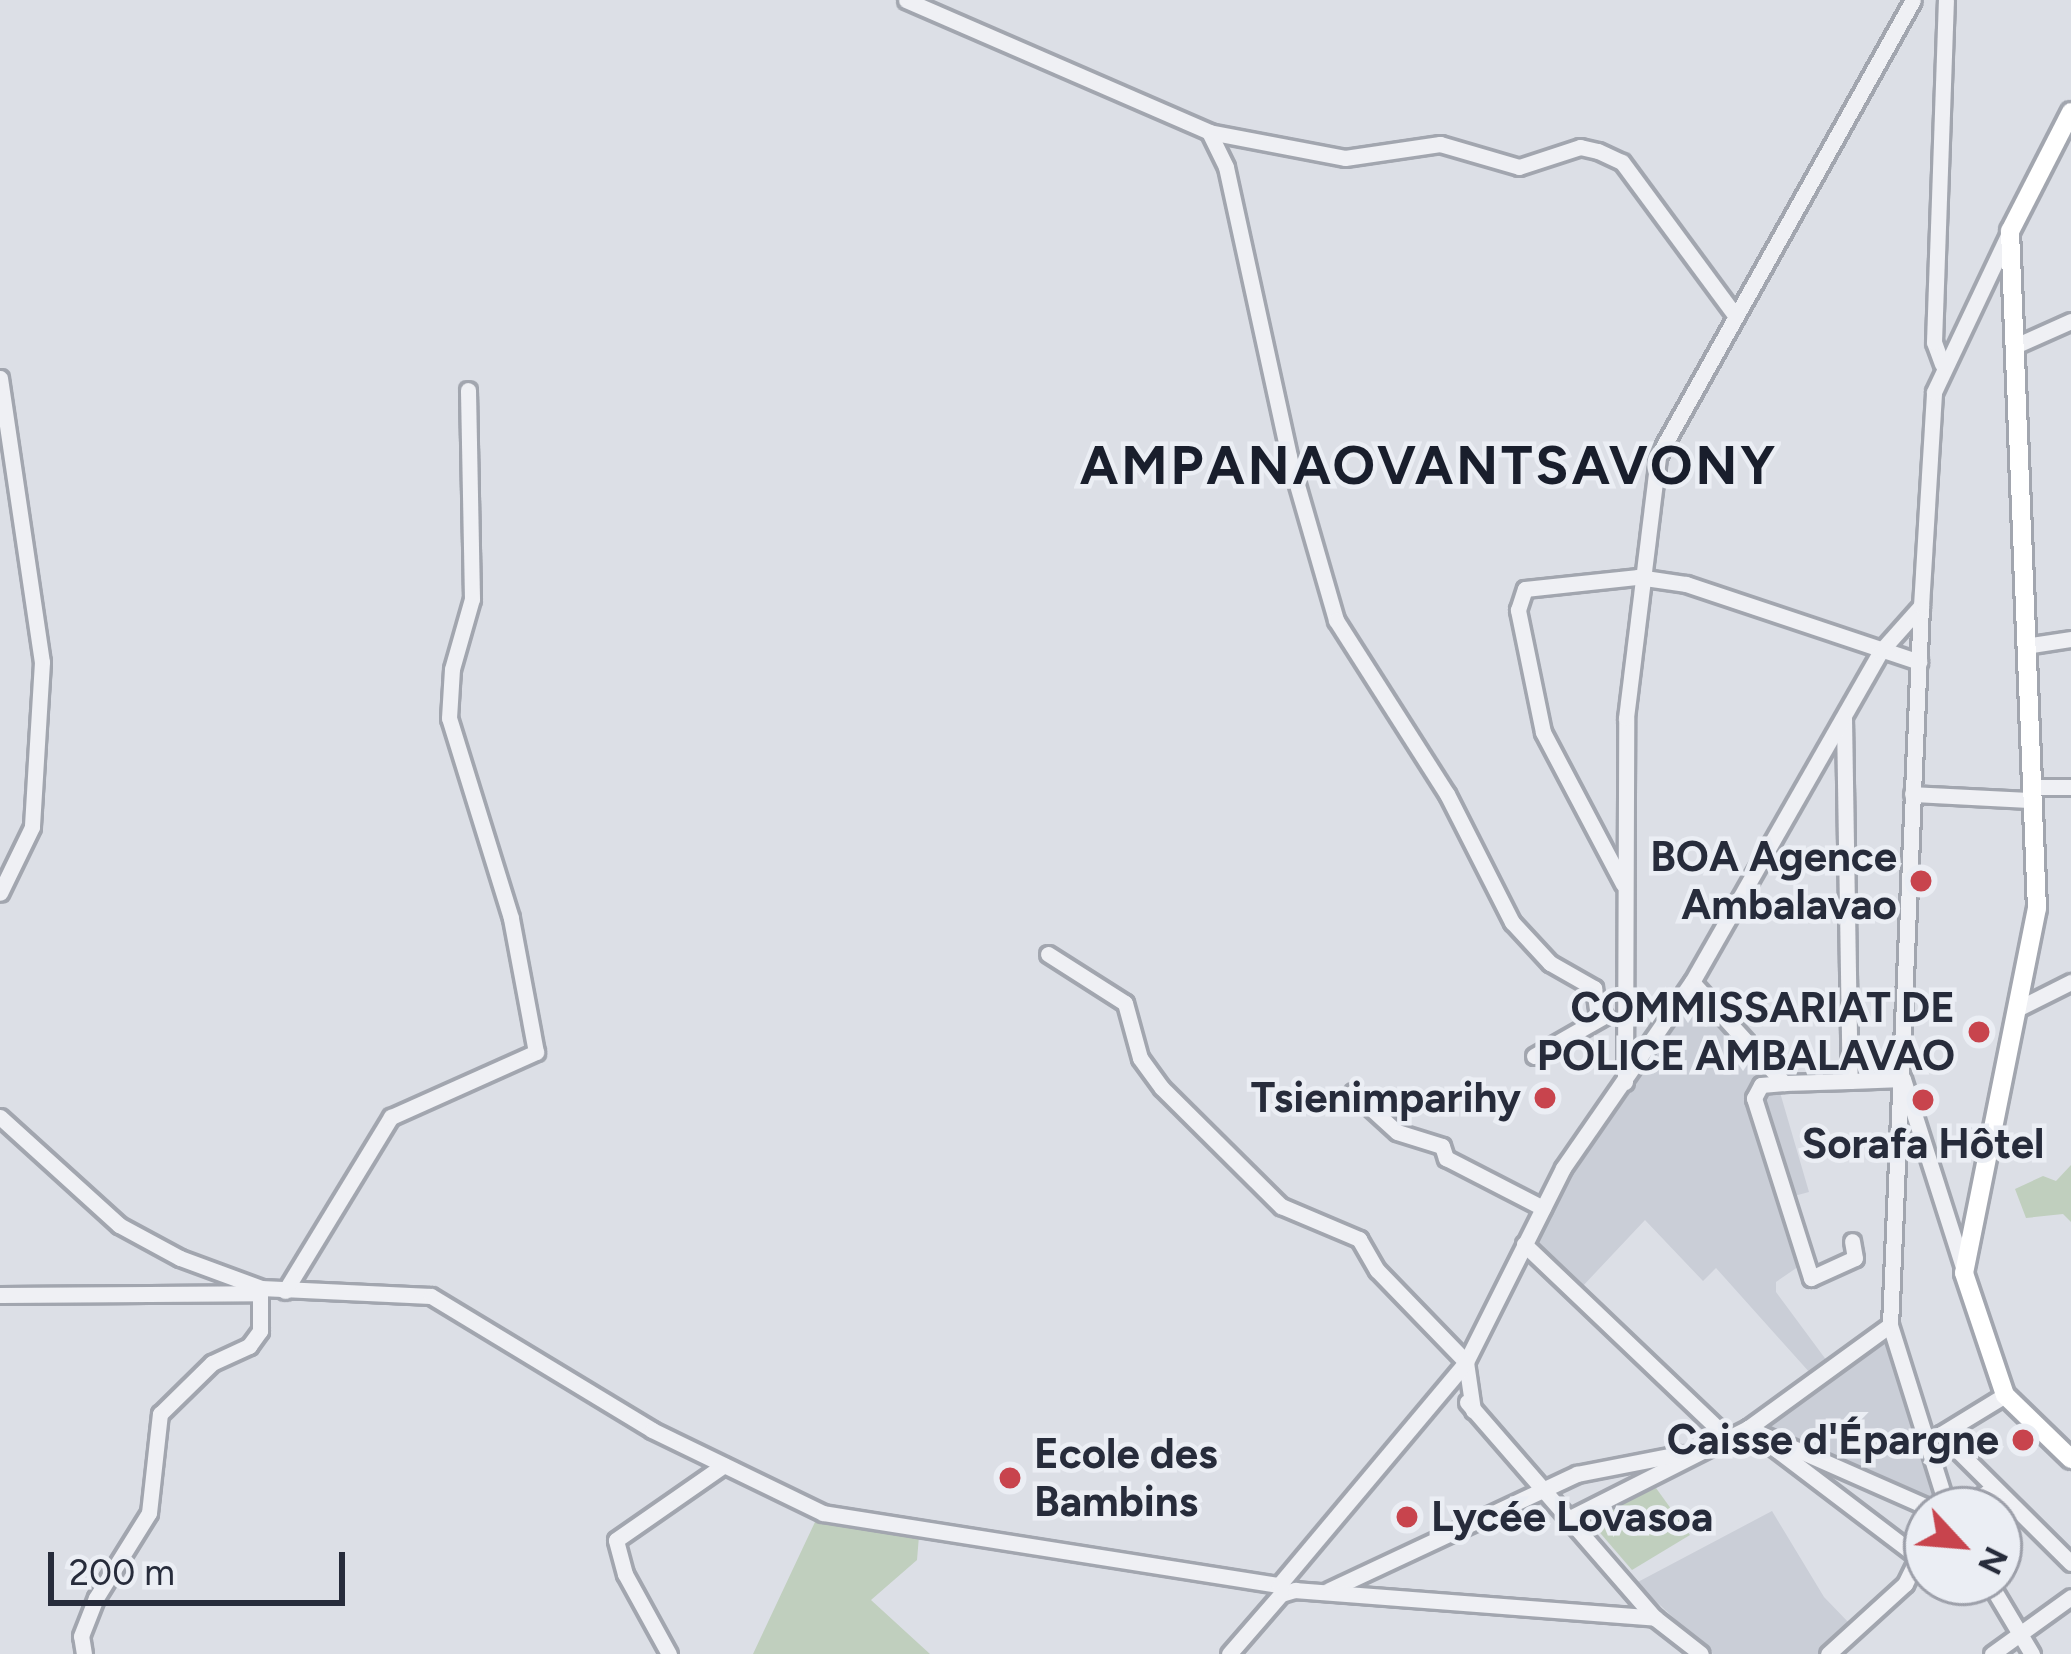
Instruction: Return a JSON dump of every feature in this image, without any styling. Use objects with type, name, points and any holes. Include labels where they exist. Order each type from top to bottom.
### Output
[{"type":"main road","points":[[2071,112],[2010,231],[2037,908],[2021,1007],[1964,1273],[2005,1395],[2071,1459]]},
{"type":"street","points":[[906,0],[1209,132],[1345,158],[1440,144],[1519,167],[1580,147],[1598,152],[1622,162],[1734,314]]},
{"type":"street","points":[[1624,1082],[1619,1016],[1638,577],[1658,456],[1912,0]]},
{"type":"street","points":[[1942,364],[1934,342],[1946,0]]},
{"type":"street","points":[[1209,132],[1226,167],[1289,458],[1336,620],[1447,794],[1512,922],[1550,963],[1594,988],[1598,1016]]},
{"type":"street","points":[[1943,1486],[1932,1435],[1890,1325],[1921,606],[1942,364],[2010,231]]},
{"type":"street","points":[[1988,270],[2012,274]]},
{"type":"street","points":[[2015,346],[2071,321]]},
{"type":"street","points":[[0,378],[42,662],[32,827],[0,892]]},
{"type":"street","points":[[285,1291],[392,1117],[536,1052],[511,918],[449,718],[452,669],[472,598],[468,390]]},
{"type":"street","points":[[1624,887],[1543,732],[1518,610],[1525,589],[1544,581],[1638,577],[1766,605],[1880,652],[1902,651],[1919,662]]},
{"type":"street","points":[[1229,1654],[1466,1362],[1543,1208],[1692,982],[1880,652],[1921,606]]},
{"type":"street","points":[[2025,646],[2071,639]]},
{"type":"street","points":[[1844,718],[1850,1081]]},
{"type":"street","points":[[1912,794],[2032,793],[2071,787]]},
{"type":"street","points":[[1048,954],[1125,1003],[1140,1058],[1211,1142],[1281,1206],[1359,1239],[1377,1270],[1466,1362],[1473,1410]]},
{"type":"street","points":[[1692,982],[1784,1083]]},
{"type":"street","points":[[2021,1007],[2071,982]]},
{"type":"street","points":[[1534,1056],[1598,1016],[1619,1016]]},
{"type":"street","points":[[1852,1241],[1855,1258],[1811,1278],[1754,1098],[1760,1085],[1903,1079]]},
{"type":"street","points":[[1903,1079],[1964,1273]]},
{"type":"street","points":[[1353,1092],[1397,1132],[1442,1146],[1446,1158],[1543,1208]]},
{"type":"street","points":[[1,1122],[119,1225],[260,1291]]},
{"type":"street","points":[[1946,1217],[1972,1224]]},
{"type":"street","points":[[1524,1244],[1728,1438]]},
{"type":"street","points":[[84,1654],[81,1636],[96,1598],[149,1513],[160,1414],[212,1363],[249,1346],[260,1331],[260,1291]]},
{"type":"street","points":[[0,1295],[285,1291],[431,1297],[724,1465],[823,1513],[880,1526],[1325,1592],[1655,1618]]},
{"type":"street","points":[[1572,1517],[1694,1451],[1748,1428],[1890,1325]]},
{"type":"street","points":[[1446,1389],[1473,1410],[1572,1517],[1655,1618],[1701,1654]]},
{"type":"street","points":[[1932,1435],[2005,1395]]},
{"type":"street","points":[[1748,1428],[1903,1496]]},
{"type":"street","points":[[1748,1428],[1903,1538]]},
{"type":"street","points":[[1932,1435],[1989,1486]]},
{"type":"street","points":[[1325,1592],[1577,1474],[1694,1451]]},
{"type":"street","points":[[669,1654],[625,1574],[616,1540],[724,1465]]},
{"type":"street","points":[[2023,1518],[2071,1563]]},
{"type":"street","points":[[1828,1654],[1903,1585]]},
{"type":"street","points":[[1992,1654],[2071,1597]]},
{"type":"street","points":[[2002,1606],[2032,1654]]},
{"type":"shaded area","points":[[1697,986],[1779,1089],[1809,1192],[1783,1199],[1805,1262],[1776,1282],[1776,1292],[1827,1361],[1811,1374],[1716,1268],[1703,1281],[1645,1220],[1581,1288],[1527,1244],[1564,1172]]},
{"type":"shaded area","points":[[1896,1328],[1941,1486],[1903,1486],[1903,1490],[1753,1425]]},
{"type":"shaded area","points":[[1772,1511],[1824,1597],[1850,1624],[1823,1654],[1713,1654],[1636,1583]]},
{"type":"green space","points":[[2071,1165],[2071,1222],[2063,1214],[2026,1218],[2015,1189],[2043,1176],[2056,1181]]},
{"type":"green space","points":[[1656,1488],[1690,1535],[1632,1570],[1589,1520]]},
{"type":"green space","points":[[815,1522],[919,1536],[917,1560],[871,1600],[930,1654],[753,1654]]},
{"type":"place","name":"BOA Agence Ambalavao","points":[[1921,881]]},
{"type":"place","name":"COMMISSARIAT DE POLICE AMBALAVAO","points":[[1979,1032]]},
{"type":"place","name":"Tsienimparihy","points":[[1545,1098]]},
{"type":"place","name":"Sorafa Hôtel","points":[[1923,1100]]},
{"type":"place","name":"Caisse d'Épargne","points":[[2023,1440]]},
{"type":"place","name":"Ecole des Bambins","points":[[1010,1478]]},
{"type":"place","name":"Lycée Lovasoa","points":[[1407,1517]]},
{"type":"district","name":"AMPANAOVANTSAVONY","points":[[1429,466]]}]
